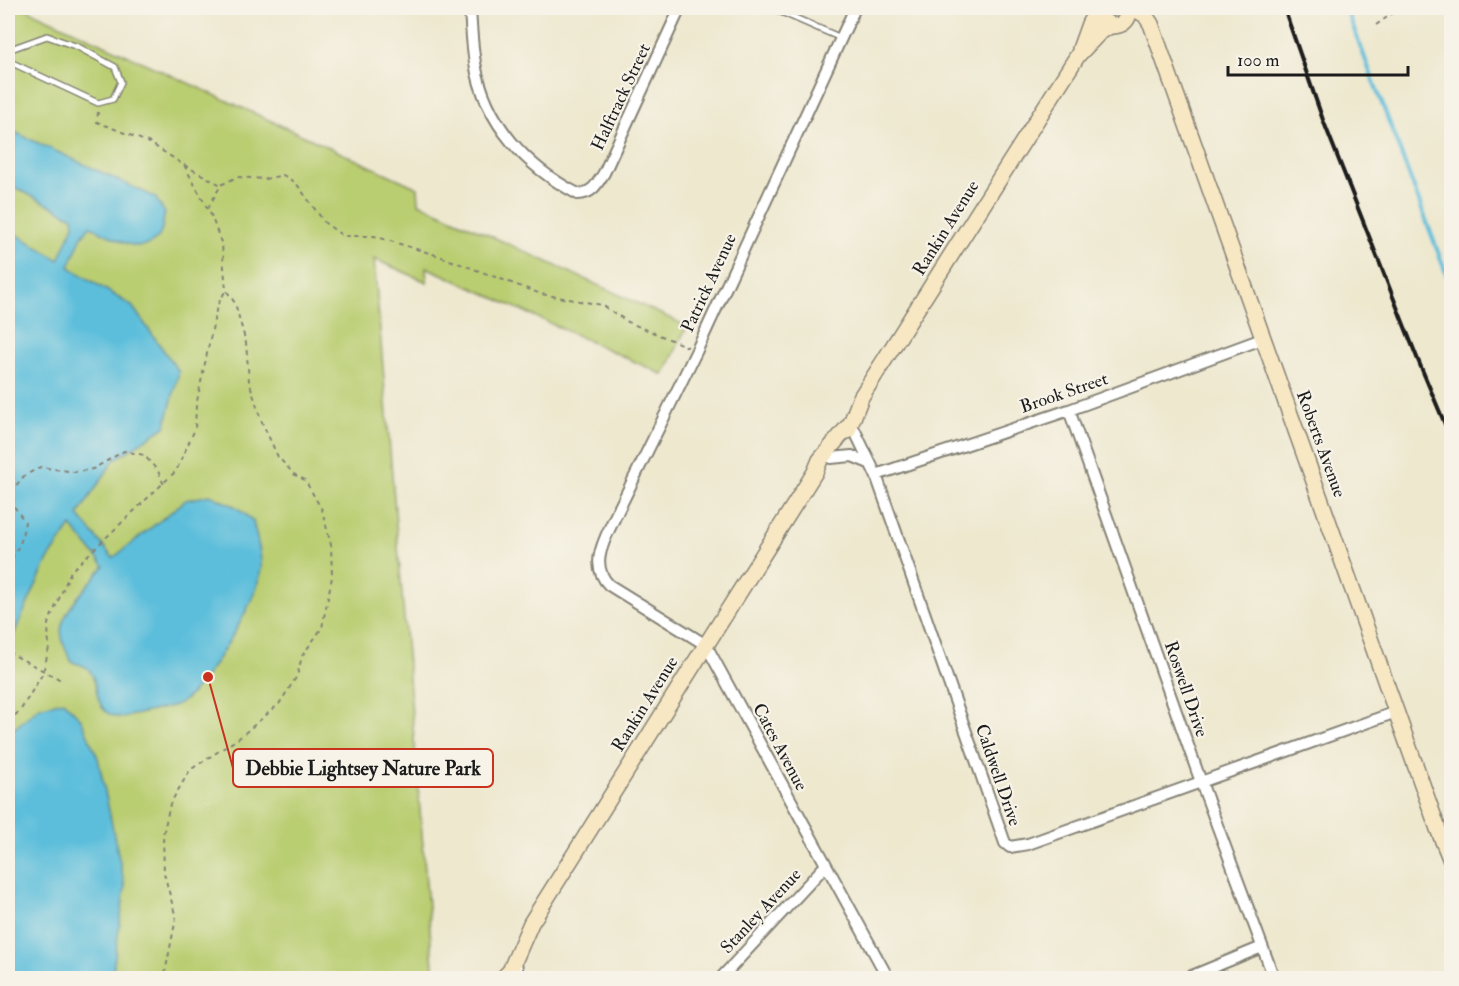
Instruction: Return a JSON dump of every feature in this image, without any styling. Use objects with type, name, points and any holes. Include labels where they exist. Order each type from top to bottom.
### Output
[{"type":"street","name":"Halftrack Street","points":[[470,8],[475,63],[481,89],[496,122],[525,157],[544,174],[578,194],[590,191],[604,173],[680,8]]},
{"type":"street","name":"Patrick Avenue","points":[[599,572],[598,558],[605,539],[697,350],[855,8]]},
{"type":"street","points":[[1099,8],[1101,20],[1116,25],[1144,29],[1155,37]]},
{"type":"street","name":"Rankin Avenue","points":[[1078,55],[1089,24],[1099,8]]},
{"type":"street","points":[[1116,25],[1128,18],[1131,8]]},
{"type":"street","name":"Roberts Avenue","points":[[1131,8],[1145,15],[1151,24],[1262,339],[1452,863]]},
{"type":"street","name":"Rankin Avenue","points":[[814,472],[831,458],[843,443],[861,397],[1078,55],[1099,33],[1116,25]]},
{"type":"street","name":"Brook Street","points":[[876,475],[1069,410],[1262,339]]},
{"type":"street","name":"Roswell Drive","points":[[1069,410],[1201,782],[1274,978]]},
{"type":"street","name":"Rankin Avenue","points":[[503,978],[516,961],[531,923],[820,460],[851,423]]},
{"type":"street","name":"Caldwell Drive","points":[[851,423],[876,475],[1005,843],[1010,847],[1028,844],[1396,712]]},
{"type":"street","points":[[831,458],[852,456],[869,463]]},
{"type":"street","name":"Cates Avenue","points":[[599,572],[609,585],[706,645],[888,978]]},
{"type":"street","name":"Stanley Avenue","points":[[721,978],[826,866]]},
{"type":"street","points":[[1187,978],[1262,947]]},
{"type":"street","points":[[493,978],[507,965],[516,961],[518,978]]},
{"type":"lane","points":[[779,11],[841,38]]},
{"type":"lane","points":[[8,50],[47,36],[78,47],[115,67],[122,82],[113,99],[98,103],[8,61]]},
{"type":"path","points":[[1376,25],[1400,8]]},
{"type":"path","points":[[98,103],[97,122],[150,143],[221,185]]},
{"type":"path","points":[[164,978],[176,918],[164,873],[163,835],[170,804],[190,770],[239,738],[279,704],[297,676],[302,656],[322,628],[332,577],[331,545],[322,510],[305,480],[295,475],[278,456],[261,420],[249,381],[246,343],[235,303],[226,290],[222,245],[208,208],[184,165]]},
{"type":"path","points":[[208,208],[221,185],[237,177],[265,179],[283,175],[296,183],[325,223],[343,236],[374,236],[439,256],[541,294],[602,305],[628,322],[697,350]]},
{"type":"path","points":[[8,721],[20,711],[44,670],[49,648],[48,624],[71,571],[176,471],[195,429],[196,406],[217,306],[226,290]]},
{"type":"path","points":[[8,567],[21,541],[25,522],[13,505],[14,488],[24,476],[40,467],[75,472],[93,469],[124,451],[144,455],[158,471],[164,484]]},
{"type":"path","points":[[8,652],[63,681]]},
{"type":"green space","points":[[8,8],[24,8],[418,188],[419,203],[687,326],[664,375],[426,267],[427,282],[374,259],[434,978],[8,978]]},
{"type":"water","points":[[8,129],[155,197],[165,213],[159,236],[152,243],[143,246],[125,243],[90,226],[81,238],[69,267],[132,306],[179,372],[165,427],[114,460],[78,515],[113,558],[186,500],[210,495],[236,507],[253,521],[261,569],[249,605],[228,643],[203,679],[181,703],[170,707],[122,717],[110,714],[104,710],[98,699],[90,671],[72,662],[61,634],[62,625],[80,594],[104,566],[71,526],[47,561],[8,647],[8,229],[59,260],[74,225],[73,217],[8,184]]},
{"type":"water","points":[[63,701],[81,719],[98,758],[125,887],[112,978],[8,978],[8,734],[39,707]]},
{"type":"waterway","points":[[1346,8],[1452,289]]},
{"type":"railway","points":[[1284,8],[1323,120],[1452,441]]},
{"type":"place","name":"Debbie Lightsey Nature Park","points":[[208,677]]}]
